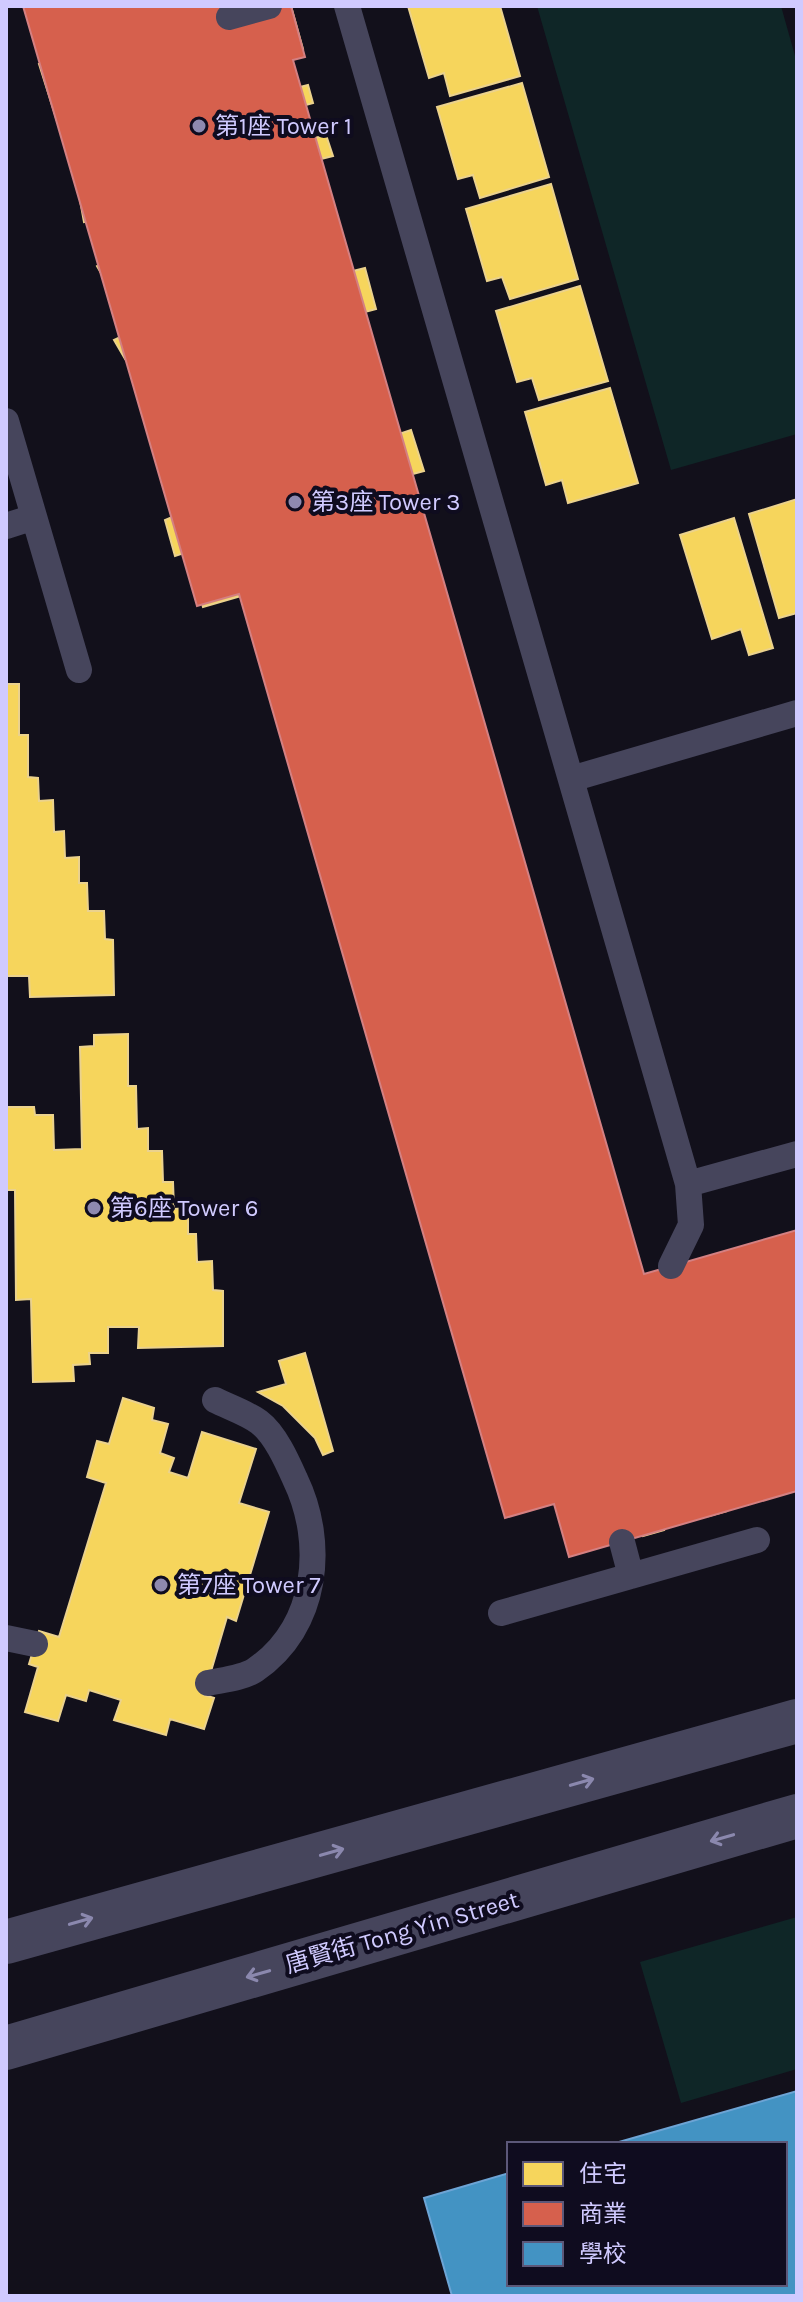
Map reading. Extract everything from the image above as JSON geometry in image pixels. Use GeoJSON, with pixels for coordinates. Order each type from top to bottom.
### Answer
{"type":"FeatureCollection","features":[{"type":"Feature","properties":{"kind":"street"},"geometry":{"type":"LineString","coordinates":[[6,1942],[797,1721]]}},
{"type":"Feature","properties":{"kind":"street","name":"唐賢街 Tong Yin Street"},"geometry":{"type":"LineString","coordinates":[[6,2048],[797,1816]]}},
{"type":"Feature","properties":{"kind":"lane"},"geometry":{"type":"LineString","coordinates":[[229,17],[269,6]]}},
{"type":"Feature","properties":{"kind":"lane"},"geometry":{"type":"LineString","coordinates":[[347,6],[688,1184],[691,1225],[671,1266]]}},
{"type":"Feature","properties":{"kind":"lane"},"geometry":{"type":"LineString","coordinates":[[6,421],[79,670]]}},
{"type":"Feature","properties":{"kind":"lane"},"geometry":{"type":"LineString","coordinates":[[6,526],[34,517]]}},
{"type":"Feature","properties":{"kind":"lane"},"geometry":{"type":"LineString","coordinates":[[571,779],[797,713]]}},
{"type":"Feature","properties":{"kind":"lane"},"geometry":{"type":"LineString","coordinates":[[688,1184],[797,1154]]}},
{"type":"Feature","properties":{"kind":"lane"},"geometry":{"type":"LineString","coordinates":[[208,1683],[253,1672],[290,1638],[309,1594],[315,1545],[306,1501],[287,1461],[261,1423],[215,1400]]}},
{"type":"Feature","properties":{"kind":"lane"},"geometry":{"type":"LineString","coordinates":[[501,1613],[757,1540]]}},
{"type":"Feature","properties":{"kind":"lane"},"geometry":{"type":"LineString","coordinates":[[622,1542],[631,1576]]}},
{"type":"Feature","properties":{"kind":"lane"},"geometry":{"type":"LineString","coordinates":[[6,1638],[35,1644]]}},
{"type":"Feature","properties":{"kind":"green space"},"geometry":{"type":"Polygon","coordinates":[[[537,6],[781,6],[797,63],[797,434],[671,470],[537,6]]]}},
{"type":"Feature","properties":{"kind":"green space"},"geometry":{"type":"Polygon","coordinates":[[[797,1917],[797,2069],[681,2103],[640,1962],[797,1917]]]}},
{"type":"Feature","properties":{"kind":"building: 住宅","name":"第1座 Tower 1"},"geometry":{"type":"Polygon","coordinates":[[[210,6],[213,14],[240,6],[291,6],[303,49],[272,58],[279,81],[292,77],[296,88],[308,85],[313,103],[302,106],[311,139],[326,135],[333,156],[317,160],[332,211],[274,227],[260,179],[230,188],[232,195],[216,199],[208,172],[173,180],[177,195],[186,194],[189,208],[166,213],[169,227],[101,240],[97,220],[84,222],[80,200],[93,198],[87,168],[74,169],[71,149],[83,147],[82,135],[93,132],[87,112],[57,121],[39,64],[114,43],[110,27],[141,18],[146,39],[183,29],[177,8],[210,6]]]}},
{"type":"Feature","properties":{"kind":"building: 住宅"},"geometry":{"type":"Polygon","coordinates":[[[408,6],[500,6],[520,76],[450,96],[444,73],[429,78],[408,6]]]}},
{"type":"Feature","properties":{"kind":"building: 住宅"},"geometry":{"type":"Polygon","coordinates":[[[522,83],[549,177],[480,198],[473,175],[458,179],[437,107],[522,83]]]}},
{"type":"Feature","properties":{"kind":"building: 住宅"},"geometry":{"type":"Polygon","coordinates":[[[551,184],[578,279],[510,299],[502,277],[487,281],[466,209],[551,184]]]}},
{"type":"Feature","properties":{"kind":"building: 住宅"},"geometry":{"type":"Polygon","coordinates":[[[332,211],[349,272],[365,268],[376,309],[361,313],[378,373],[321,390],[311,354],[276,364],[273,354],[231,366],[224,342],[208,347],[212,354],[185,363],[196,384],[160,403],[134,354],[125,359],[114,340],[125,335],[117,320],[125,315],[97,266],[136,243],[151,270],[179,256],[193,280],[191,265],[247,249],[254,273],[284,264],[274,227],[332,211]]]}},
{"type":"Feature","properties":{"kind":"building: 住宅"},"geometry":{"type":"Polygon","coordinates":[[[580,286],[608,381],[539,400],[532,378],[517,382],[496,311],[580,286]]]}},
{"type":"Feature","properties":{"kind":"building: 住宅","name":"第3座 Tower 3"},"geometry":{"type":"Polygon","coordinates":[[[378,373],[396,435],[411,430],[424,471],[409,475],[426,537],[368,553],[358,517],[326,526],[333,549],[278,565],[274,552],[253,558],[262,590],[203,607],[187,552],[175,556],[165,520],[177,515],[161,460],[219,443],[226,464],[241,459],[249,488],[265,483],[258,460],[300,448],[297,437],[332,427],[321,390],[378,373]]]}},
{"type":"Feature","properties":{"kind":"building: 住宅"},"geometry":{"type":"Polygon","coordinates":[[[610,388],[638,483],[568,503],[562,480],[546,485],[525,412],[610,388]]]}},
{"type":"Feature","properties":{"kind":"building: 住宅"},"geometry":{"type":"Polygon","coordinates":[[[797,499],[797,613],[779,618],[749,514],[797,499]]]}},
{"type":"Feature","properties":{"kind":"building: 住宅"},"geometry":{"type":"Polygon","coordinates":[[[734,518],[773,648],[749,655],[741,629],[712,639],[680,535],[734,518]]]}},
{"type":"Feature","properties":{"kind":"building: 住宅"},"geometry":{"type":"Polygon","coordinates":[[[398,578],[406,607],[416,604],[421,624],[412,626],[418,650],[436,645],[439,656],[450,653],[456,672],[444,676],[469,761],[457,764],[475,826],[416,843],[404,801],[390,806],[385,787],[363,793],[358,776],[370,772],[365,754],[334,763],[313,687],[303,690],[297,670],[307,667],[300,644],[330,635],[329,631],[338,629],[332,608],[355,601],[352,591],[398,578]]]}},
{"type":"Feature","properties":{"kind":"building: 住宅"},"geometry":{"type":"Polygon","coordinates":[[[6,684],[19,684],[19,735],[28,735],[28,777],[38,778],[39,801],[53,800],[54,832],[64,831],[65,858],[79,857],[79,883],[87,883],[88,911],[104,911],[105,939],[113,940],[114,995],[30,997],[29,976],[6,976],[6,684]]]}},
{"type":"Feature","properties":{"kind":"building: 住宅"},"geometry":{"type":"Polygon","coordinates":[[[475,826],[493,890],[506,886],[530,970],[541,967],[547,987],[536,991],[538,1000],[519,1005],[531,1027],[543,1024],[549,1045],[538,1049],[552,1098],[495,1114],[481,1064],[468,1068],[463,1051],[440,1058],[435,1041],[448,1037],[443,1019],[416,1027],[397,958],[432,948],[417,896],[430,892],[416,843],[475,826]]]}},
{"type":"Feature","properties":{"kind":"building: 住宅","name":"第6座 Tower 6"},"geometry":{"type":"Polygon","coordinates":[[[128,1034],[128,1086],[136,1086],[137,1129],[148,1128],[148,1151],[162,1151],[163,1182],[173,1182],[174,1209],[188,1208],[188,1234],[196,1234],[197,1262],[212,1261],[213,1290],[223,1291],[223,1346],[138,1348],[139,1327],[108,1327],[108,1353],[89,1353],[90,1364],[73,1365],[74,1381],[33,1382],[31,1299],[16,1300],[15,1190],[6,1190],[6,1107],[34,1107],[35,1115],[53,1115],[54,1150],[82,1149],[80,1047],[94,1046],[94,1035],[128,1034]]]}},
{"type":"Feature","properties":{"kind":"building: 住宅"},"geometry":{"type":"Polygon","coordinates":[[[530,1104],[544,1152],[554,1149],[560,1169],[544,1174],[548,1189],[554,1187],[569,1238],[579,1235],[585,1256],[557,1265],[561,1280],[570,1291],[581,1283],[587,1291],[594,1284],[608,1300],[601,1307],[621,1330],[585,1367],[571,1353],[566,1357],[540,1327],[537,1356],[522,1355],[519,1383],[510,1382],[509,1393],[488,1391],[489,1381],[467,1380],[472,1326],[461,1320],[450,1280],[461,1268],[457,1254],[474,1247],[471,1236],[464,1238],[459,1221],[435,1228],[429,1206],[438,1204],[422,1153],[458,1143],[460,1152],[467,1149],[472,1167],[487,1163],[482,1144],[496,1140],[489,1116],[530,1104]]]}},
{"type":"Feature","properties":{"kind":"building: 住宅"},"geometry":{"type":"Polygon","coordinates":[[[797,1271],[797,1355],[796,1351],[748,1365],[731,1305],[777,1291],[773,1278],[797,1271]]]}},
{"type":"Feature","properties":{"kind":"building: 住宅"},"geometry":{"type":"Polygon","coordinates":[[[731,1305],[744,1350],[726,1355],[730,1369],[712,1374],[724,1418],[720,1427],[726,1448],[742,1443],[745,1452],[765,1446],[777,1486],[724,1501],[727,1511],[709,1516],[701,1493],[686,1497],[675,1459],[661,1463],[672,1501],[657,1505],[664,1530],[643,1536],[640,1526],[588,1540],[577,1499],[603,1492],[599,1475],[591,1467],[585,1473],[580,1465],[571,1473],[556,1457],[565,1449],[536,1415],[564,1391],[568,1396],[574,1391],[584,1402],[591,1397],[606,1413],[610,1410],[627,1430],[649,1423],[643,1405],[638,1406],[624,1359],[639,1354],[633,1333],[642,1330],[639,1317],[665,1309],[669,1322],[731,1305]]]}},
{"type":"Feature","properties":{"kind":"building: 住宅"},"geometry":{"type":"Polygon","coordinates":[[[305,1353],[333,1451],[323,1455],[315,1438],[283,1406],[258,1392],[286,1384],[279,1361],[305,1353]]]}},
{"type":"Feature","properties":{"kind":"building: 住宅","name":"第7座 Tower 7"},"geometry":{"type":"Polygon","coordinates":[[[123,1398],[154,1408],[152,1420],[168,1424],[160,1453],[174,1458],[169,1472],[188,1478],[202,1432],[256,1449],[239,1503],[269,1512],[236,1621],[227,1617],[204,1695],[214,1698],[204,1729],[170,1719],[166,1735],[114,1720],[121,1700],[89,1690],[86,1701],[66,1695],[58,1721],[25,1712],[38,1667],[29,1664],[39,1631],[59,1637],[106,1483],[87,1477],[97,1441],[109,1444],[123,1398]]]}},
{"type":"Feature","properties":{"kind":"building: 商業"},"geometry":{"type":"Polygon","coordinates":[[[23,6],[291,6],[305,57],[293,60],[644,1274],[797,1230],[797,1491],[569,1557],[554,1504],[505,1518],[239,594],[197,606],[23,6]]]}},
{"type":"Feature","properties":{"kind":"building: 學校"},"geometry":{"type":"Polygon","coordinates":[[[797,2091],[797,2296],[452,2296],[424,2198],[507,2174],[507,2286],[787,2286],[787,2142],[619,2142],[797,2091]]]}},
{"type":"Feature","properties":{"kind":"place","name":"第1座 Tower 1"},"geometry":{"type":"Point","coordinates":[199,126]}},
{"type":"Feature","properties":{"kind":"place","name":"第3座 Tower 3"},"geometry":{"type":"Point","coordinates":[295,502]}},
{"type":"Feature","properties":{"kind":"place","name":"第6座 Tower 6"},"geometry":{"type":"Point","coordinates":[94,1208]}},
{"type":"Feature","properties":{"kind":"place","name":"第7座 Tower 7"},"geometry":{"type":"Point","coordinates":[161,1585]}}]}
